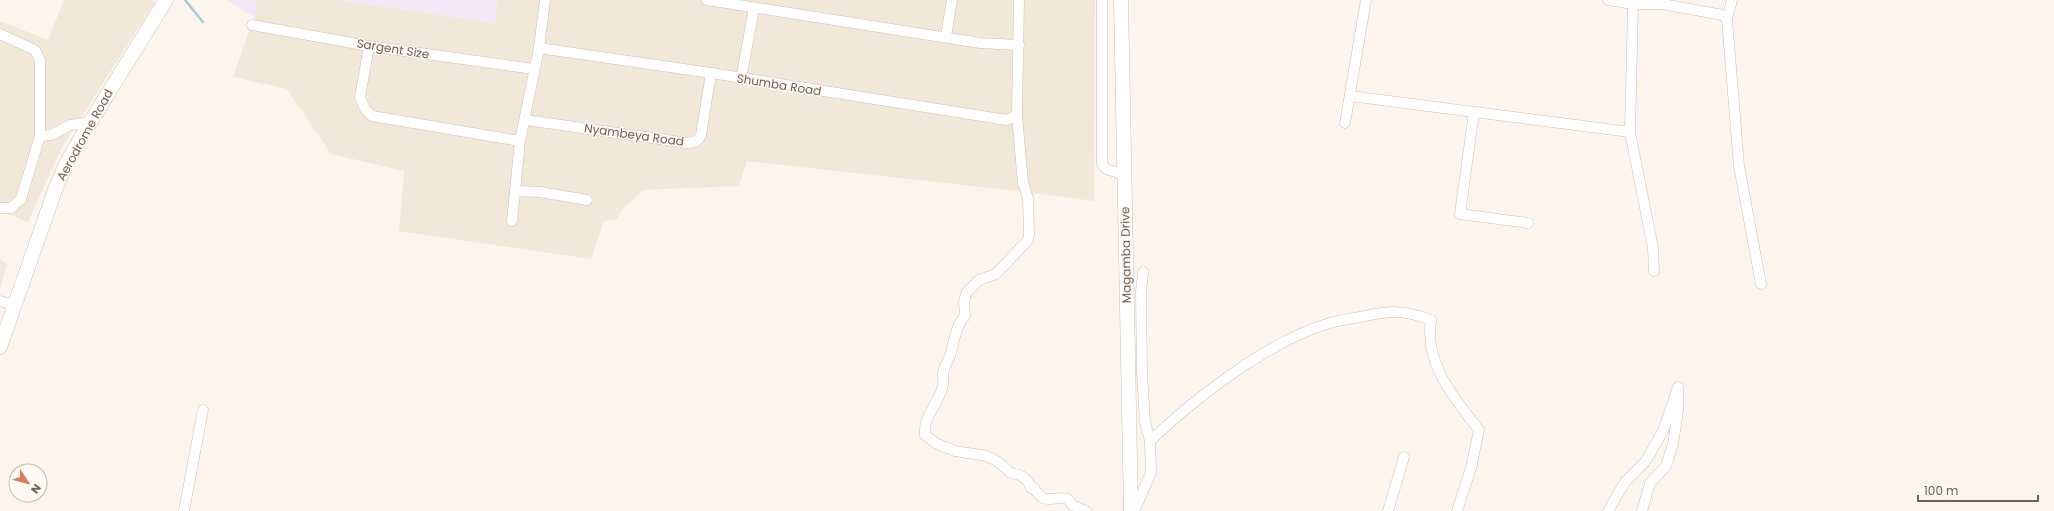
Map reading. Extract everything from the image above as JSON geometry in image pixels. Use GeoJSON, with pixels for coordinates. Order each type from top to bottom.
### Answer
{"type":"FeatureCollection","features":[{"type":"Feature","properties":{"kind":"street","name":"Aerodrome Road"},"geometry":{"type":"LineString","coordinates":[[0,347],[55,190],[66,164],[90,122],[166,0]]}},
{"type":"Feature","properties":{"kind":"street"},"geometry":{"type":"LineString","coordinates":[[512,221],[520,141],[526,120],[539,48],[545,0]]}},
{"type":"Feature","properties":{"kind":"street"},"geometry":{"type":"LineString","coordinates":[[707,0],[946,36],[980,43],[1019,45]]}},
{"type":"Feature","properties":{"kind":"street"},"geometry":{"type":"LineString","coordinates":[[946,36],[952,0]]}},
{"type":"Feature","properties":{"kind":"street"},"geometry":{"type":"LineString","coordinates":[[1019,0],[1017,115],[1023,183],[1028,198],[1027,211],[1030,218],[1028,240],[996,274],[980,280],[967,292],[964,301],[965,316],[960,322],[950,355],[947,359],[943,373],[942,388],[926,419],[925,435],[937,444],[955,451],[988,456],[997,461],[1011,474],[1020,475],[1028,481],[1031,488],[1034,488],[1040,498],[1045,500],[1061,498],[1068,499],[1072,506],[1086,511]]}},
{"type":"Feature","properties":{"kind":"street"},"geometry":{"type":"LineString","coordinates":[[1102,0],[1102,164],[1106,169],[1124,175]]}},
{"type":"Feature","properties":{"kind":"street","name":"Magamba Drive"},"geometry":{"type":"LineString","coordinates":[[1122,0],[1131,511]]}},
{"type":"Feature","properties":{"kind":"street"},"geometry":{"type":"LineString","coordinates":[[1346,123],[1366,0]]}},
{"type":"Feature","properties":{"kind":"street"},"geometry":{"type":"LineString","coordinates":[[1608,0],[1633,4],[1663,2],[1723,15],[1727,19]]}},
{"type":"Feature","properties":{"kind":"street"},"geometry":{"type":"LineString","coordinates":[[1732,0],[1727,19],[1739,166],[1761,284]]}},
{"type":"Feature","properties":{"kind":"street"},"geometry":{"type":"LineString","coordinates":[[1633,4],[1630,132],[1653,248],[1654,271]]}},
{"type":"Feature","properties":{"kind":"street"},"geometry":{"type":"LineString","coordinates":[[741,79],[754,8]]}},
{"type":"Feature","properties":{"kind":"street","name":"Sargent Size"},"geometry":{"type":"LineString","coordinates":[[252,25],[369,46],[534,69]]}},
{"type":"Feature","properties":{"kind":"street"},"geometry":{"type":"LineString","coordinates":[[0,34],[35,50],[40,60],[40,136],[21,199],[11,208],[0,208]]}},
{"type":"Feature","properties":{"kind":"street"},"geometry":{"type":"LineString","coordinates":[[369,46],[360,97],[365,109],[372,116],[520,141]]}},
{"type":"Feature","properties":{"kind":"street","name":"Shumba Road"},"geometry":{"type":"LineString","coordinates":[[539,48],[711,73],[741,79],[1007,120],[1017,115]]}},
{"type":"Feature","properties":{"kind":"street","name":"Nyambeya Road"},"geometry":{"type":"LineString","coordinates":[[526,120],[688,143],[697,141],[701,135],[711,73]]}},
{"type":"Feature","properties":{"kind":"street"},"geometry":{"type":"LineString","coordinates":[[1350,96],[1630,132]]}},
{"type":"Feature","properties":{"kind":"street"},"geometry":{"type":"LineString","coordinates":[[1474,112],[1460,214],[1528,223]]}},
{"type":"Feature","properties":{"kind":"street"},"geometry":{"type":"LineString","coordinates":[[40,136],[51,136],[70,125],[90,122]]}},
{"type":"Feature","properties":{"kind":"street"},"geometry":{"type":"LineString","coordinates":[[515,191],[540,192],[586,200]]}},
{"type":"Feature","properties":{"kind":"street"},"geometry":{"type":"LineString","coordinates":[[1134,511],[1151,473],[1150,441],[1145,421],[1142,379],[1141,292],[1143,272]]}},
{"type":"Feature","properties":{"kind":"street"},"geometry":{"type":"LineString","coordinates":[[0,301],[14,305]]}},
{"type":"Feature","properties":{"kind":"street"},"geometry":{"type":"LineString","coordinates":[[1150,441],[1180,413],[1279,344],[1330,323],[1391,311],[1416,314],[1431,320],[1429,334],[1434,359],[1449,391],[1479,430],[1471,468],[1457,511]]}},
{"type":"Feature","properties":{"kind":"street"},"geometry":{"type":"LineString","coordinates":[[1608,511],[1625,482],[1645,462],[1663,431],[1678,387],[1678,411],[1673,444],[1666,466],[1650,483],[1642,511]]}},
{"type":"Feature","properties":{"kind":"street"},"geometry":{"type":"LineString","coordinates":[[184,511],[202,410]]}},
{"type":"Feature","properties":{"kind":"street"},"geometry":{"type":"LineString","coordinates":[[1388,511],[1404,458]]}},
{"type":"Feature","properties":{"kind":"shaded area"},"geometry":{"type":"Polygon","coordinates":[[[64,0],[152,0],[155,2],[61,149],[28,222],[0,211],[0,21],[48,40],[64,0]]]}},
{"type":"Feature","properties":{"kind":"shaded area"},"geometry":{"type":"Polygon","coordinates":[[[227,0],[257,0],[254,17],[227,0]]]}},
{"type":"Feature","properties":{"kind":"shaded area"},"geometry":{"type":"Polygon","coordinates":[[[257,0],[338,0],[494,23],[498,0],[1095,0],[1094,201],[1027,192],[747,161],[739,186],[643,190],[621,211],[618,219],[604,221],[591,259],[399,231],[404,171],[331,154],[287,89],[233,77],[254,17],[257,0]]]}},
{"type":"Feature","properties":{"kind":"shaded area"},"geometry":{"type":"Polygon","coordinates":[[[338,0],[498,0],[494,23],[338,0]]]}},
{"type":"Feature","properties":{"kind":"shaded area"},"geometry":{"type":"Polygon","coordinates":[[[0,260],[7,264],[0,289],[0,260]]]}},
{"type":"Feature","properties":{"kind":"waterway"},"geometry":{"type":"LineString","coordinates":[[185,0],[203,22]]}}]}
